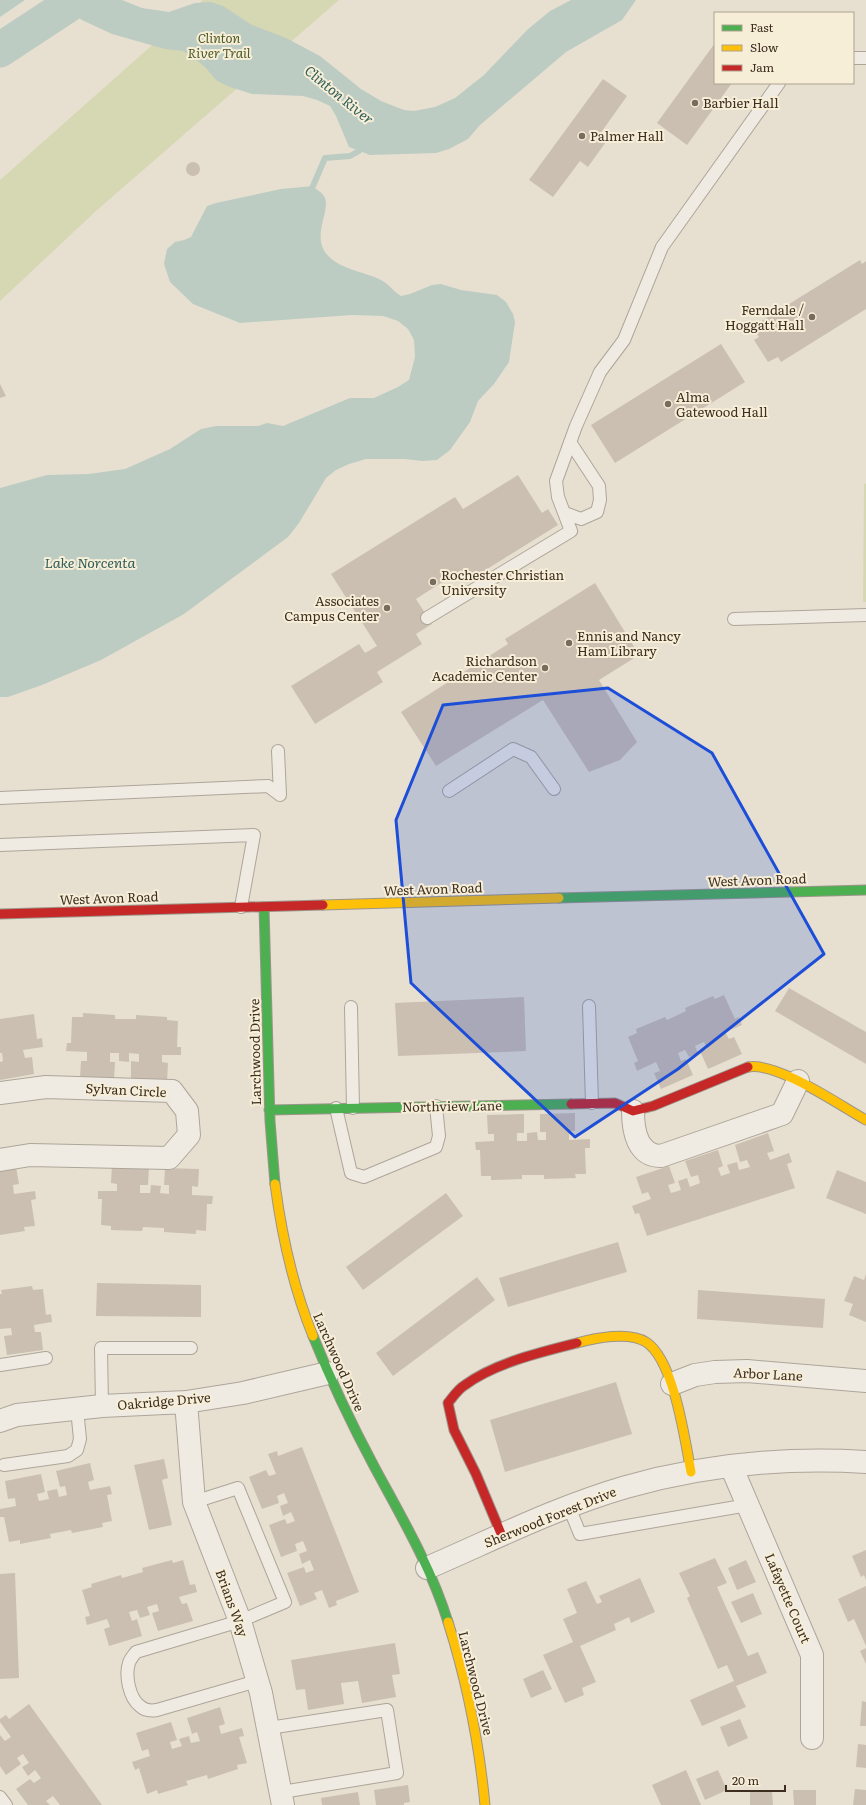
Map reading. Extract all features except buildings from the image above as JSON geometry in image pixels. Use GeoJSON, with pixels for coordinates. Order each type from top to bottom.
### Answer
{"type":"FeatureCollection","features":[{"type":"Feature","properties":{"kind":"street","name":"West Avon Road"},"geometry":{"type":"LineString","coordinates":[[0,914],[866,890]]}},
{"type":"Feature","properties":{"kind":"street","name":"Larchwood Drive"},"geometry":{"type":"LineString","coordinates":[[264,906],[269,1110],[277,1203],[287,1256],[301,1307],[328,1373],[365,1450],[408,1528],[436,1588],[459,1655],[469,1696],[479,1751],[485,1805]]}},
{"type":"Feature","properties":{"kind":"street"},"geometry":{"type":"LineString","coordinates":[[798,1081],[782,1114],[661,1156],[652,1156],[644,1152],[633,1128],[633,1110],[652,1106],[750,1066],[772,1069],[798,1081],[866,1120]]}},
{"type":"Feature","properties":{"kind":"street","name":"Sylvan Circle"},"geometry":{"type":"LineString","coordinates":[[0,1093],[46,1087],[172,1091],[187,1111],[188,1135],[169,1158],[30,1155],[0,1160]]}},
{"type":"Feature","properties":{"kind":"street","name":"Northview Lane"},"geometry":{"type":"LineString","coordinates":[[269,1110],[592,1103],[615,1103],[633,1110]]}},
{"type":"Feature","properties":{"kind":"street"},"geometry":{"type":"LineString","coordinates":[[502,1536],[476,1474],[454,1430],[448,1403],[464,1385],[502,1366],[540,1353],[592,1338],[623,1336],[644,1341],[657,1354],[672,1384],[691,1472]]}},
{"type":"Feature","properties":{"kind":"street","name":"Arbor Lane"},"geometry":{"type":"LineString","coordinates":[[672,1384],[695,1374],[728,1372],[794,1374],[866,1381]]}},
{"type":"Feature","properties":{"kind":"street","name":"Oakridge Drive"},"geometry":{"type":"LineString","coordinates":[[0,1422],[17,1415],[102,1406],[186,1402],[243,1393],[328,1373]]}},
{"type":"Feature","properties":{"kind":"street","name":"Brians Way"},"geometry":{"type":"LineString","coordinates":[[186,1402],[194,1502],[240,1620],[269,1728],[283,1798]]}},
{"type":"Feature","properties":{"kind":"street","name":"Sherwood Forest Drive"},"geometry":{"type":"LineString","coordinates":[[427,1568],[569,1507],[626,1487],[691,1472],[731,1466],[785,1461],[837,1460],[866,1462]]}},
{"type":"Feature","properties":{"kind":"street","name":"Lafayette Court"},"geometry":{"type":"LineString","coordinates":[[731,1466],[812,1655],[812,1738]]}},
{"type":"Feature","properties":{"kind":"lane"},"geometry":{"type":"LineString","coordinates":[[854,58],[866,58]]}},
{"type":"Feature","properties":{"kind":"lane"},"geometry":{"type":"LineString","coordinates":[[427,618],[571,531],[558,497],[556,481],[570,442],[600,372],[624,340],[662,247],[778,84]]}},
{"type":"Feature","properties":{"kind":"lane"},"geometry":{"type":"LineString","coordinates":[[565,513],[581,519],[597,512],[600,500],[598,486],[570,442]]}},
{"type":"Feature","properties":{"kind":"lane"},"geometry":{"type":"LineString","coordinates":[[734,619],[866,615]]}},
{"type":"Feature","properties":{"kind":"lane"},"geometry":{"type":"LineString","coordinates":[[449,791],[513,749],[530,757],[554,790]]}},
{"type":"Feature","properties":{"kind":"lane"},"geometry":{"type":"LineString","coordinates":[[0,798],[268,786],[280,795],[278,751]]}},
{"type":"Feature","properties":{"kind":"lane"},"geometry":{"type":"LineString","coordinates":[[0,845],[254,835],[241,907]]}},
{"type":"Feature","properties":{"kind":"lane"},"geometry":{"type":"LineString","coordinates":[[589,1006],[592,1103]]}},
{"type":"Feature","properties":{"kind":"lane"},"geometry":{"type":"LineString","coordinates":[[351,1007],[353,1108]]}},
{"type":"Feature","properties":{"kind":"lane"},"geometry":{"type":"LineString","coordinates":[[336,1108],[351,1173],[364,1177],[436,1147],[439,1136],[436,1106]]}},
{"type":"Feature","properties":{"kind":"lane"},"geometry":{"type":"LineString","coordinates":[[102,1406],[101,1348],[191,1348]]}},
{"type":"Feature","properties":{"kind":"lane"},"geometry":{"type":"LineString","coordinates":[[0,1365],[46,1358]]}},
{"type":"Feature","properties":{"kind":"lane"},"geometry":{"type":"LineString","coordinates":[[4,1465],[68,1456],[77,1450],[80,1440],[77,1409]]}},
{"type":"Feature","properties":{"kind":"lane"},"geometry":{"type":"LineString","coordinates":[[194,1502],[238,1488],[285,1602],[240,1620],[136,1652],[129,1662],[128,1679],[132,1694],[139,1706],[149,1711],[257,1681]]}},
{"type":"Feature","properties":{"kind":"lane"},"geometry":{"type":"LineString","coordinates":[[569,1507],[580,1534],[748,1505]]}},
{"type":"Feature","properties":{"kind":"lane"},"geometry":{"type":"LineString","coordinates":[[269,1728],[386,1710],[397,1773],[283,1798]]}},
{"type":"Feature","properties":{"kind":"lane"},"geometry":{"type":"LineString","coordinates":[[0,1797],[6,1805]]}},
{"type":"Feature","properties":{"kind":"highlighted area"},"geometry":{"type":"Polygon","coordinates":[[[608,688],[712,753],[824,954],[678,1069],[575,1137],[411,983],[396,820],[443,705],[608,688]]]}},
{"type":"Feature","properties":{"kind":"green space","name":"Clinton River Trail"},"geometry":{"type":"Polygon","coordinates":[[[203,0],[339,0],[96,211],[0,301],[0,180],[203,0]]]}},
{"type":"Feature","properties":{"kind":"green space"},"geometry":{"type":"Polygon","coordinates":[[[864,483],[866,484],[866,602],[863,602],[864,483]]]}},
{"type":"Feature","properties":{"kind":"water"},"geometry":{"type":"Polygon","coordinates":[[[0,0],[25,0],[0,17],[0,0]]]}},
{"type":"Feature","properties":{"kind":"water"},"geometry":{"type":"Polygon","coordinates":[[[56,0],[122,0],[142,8],[169,12],[195,3],[211,2],[223,6],[252,25],[286,38],[320,56],[361,89],[381,101],[404,110],[414,111],[435,107],[455,98],[484,75],[527,30],[550,11],[571,0],[636,0],[622,20],[566,52],[480,125],[468,139],[449,149],[436,153],[370,155],[349,147],[336,116],[330,106],[303,96],[252,94],[227,86],[216,80],[205,67],[189,54],[183,51],[165,49],[112,34],[82,20],[56,0]]]}},
{"type":"Feature","properties":{"kind":"water","name":"Lake Norcenta"},"geometry":{"type":"Polygon","coordinates":[[[313,186],[321,192],[326,203],[321,230],[322,245],[325,252],[336,262],[350,269],[382,280],[401,296],[432,285],[441,284],[461,290],[497,295],[506,302],[513,314],[515,322],[509,362],[494,384],[478,401],[470,422],[450,450],[437,460],[422,461],[405,459],[366,459],[336,470],[326,478],[299,523],[288,537],[184,614],[101,660],[42,685],[8,697],[0,697],[0,488],[47,475],[89,474],[125,469],[170,449],[201,429],[216,426],[258,426],[267,423],[283,426],[350,398],[374,398],[409,380],[415,357],[414,340],[408,329],[398,321],[383,316],[352,315],[240,323],[193,304],[170,282],[164,264],[167,249],[175,242],[191,237],[207,206],[281,189],[313,186]]]}},
{"type":"Feature","properties":{"kind":"waterway","name":"Clinton River"},"geometry":{"type":"LineString","coordinates":[[0,50],[76,0]]}},
{"type":"Feature","properties":{"kind":"waterway"},"geometry":{"type":"LineString","coordinates":[[313,186],[325,158],[350,156],[359,151]]}},
{"type":"Feature","properties":{"kind":"traffic: fast"},"geometry":{"type":"LineString","coordinates":[[559,898],[866,890]]}},
{"type":"Feature","properties":{"kind":"traffic: fast"},"geometry":{"type":"LineString","coordinates":[[264,907],[270,1121],[275,1184]]}},
{"type":"Feature","properties":{"kind":"traffic: fast"},"geometry":{"type":"LineString","coordinates":[[269,1110],[571,1104]]}},
{"type":"Feature","properties":{"kind":"traffic: fast"},"geometry":{"type":"LineString","coordinates":[[313,1336],[350,1419],[425,1562],[448,1622]]}},
{"type":"Feature","properties":{"kind":"traffic: slow"},"geometry":{"type":"LineString","coordinates":[[323,905],[559,898]]}},
{"type":"Feature","properties":{"kind":"traffic: slow"},"geometry":{"type":"LineString","coordinates":[[748,1067],[761,1067],[791,1078],[825,1095],[866,1120]]}},
{"type":"Feature","properties":{"kind":"traffic: slow"},"geometry":{"type":"LineString","coordinates":[[275,1184],[289,1262],[313,1336]]}},
{"type":"Feature","properties":{"kind":"traffic: slow"},"geometry":{"type":"LineString","coordinates":[[577,1343],[612,1336],[631,1337],[646,1342],[656,1351],[664,1365],[677,1402],[691,1472]]}},
{"type":"Feature","properties":{"kind":"traffic: slow"},"geometry":{"type":"LineString","coordinates":[[448,1622],[461,1667],[476,1735],[485,1805]]}},
{"type":"Feature","properties":{"kind":"traffic: jam"},"geometry":{"type":"LineString","coordinates":[[0,914],[323,905]]}},
{"type":"Feature","properties":{"kind":"traffic: jam"},"geometry":{"type":"LineString","coordinates":[[571,1104],[615,1103],[633,1111],[653,1106],[748,1067]]}},
{"type":"Feature","properties":{"kind":"traffic: jam"},"geometry":{"type":"LineString","coordinates":[[502,1536],[476,1474],[454,1430],[448,1403],[462,1387],[490,1370],[519,1359],[577,1343]]}},
{"type":"Feature","properties":{"kind":"place","name":"Barbier Hall"},"geometry":{"type":"Point","coordinates":[695,103]}},
{"type":"Feature","properties":{"kind":"place","name":"Palmer Hall"},"geometry":{"type":"Point","coordinates":[582,136]}},
{"type":"Feature","properties":{"kind":"place","name":"Ferndale / Hoggatt Hall"},"geometry":{"type":"Point","coordinates":[812,317]}},
{"type":"Feature","properties":{"kind":"place","name":"Alma Gatewood Hall"},"geometry":{"type":"Point","coordinates":[668,404]}},
{"type":"Feature","properties":{"kind":"place","name":"Rochester Christian University"},"geometry":{"type":"Point","coordinates":[433,582]}},
{"type":"Feature","properties":{"kind":"place","name":"Associates Campus Center"},"geometry":{"type":"Point","coordinates":[387,608]}},
{"type":"Feature","properties":{"kind":"place","name":"Ennis and Nancy Ham Library"},"geometry":{"type":"Point","coordinates":[569,643]}},
{"type":"Feature","properties":{"kind":"place","name":"Richardson Academic Center"},"geometry":{"type":"Point","coordinates":[545,668]}}]}
